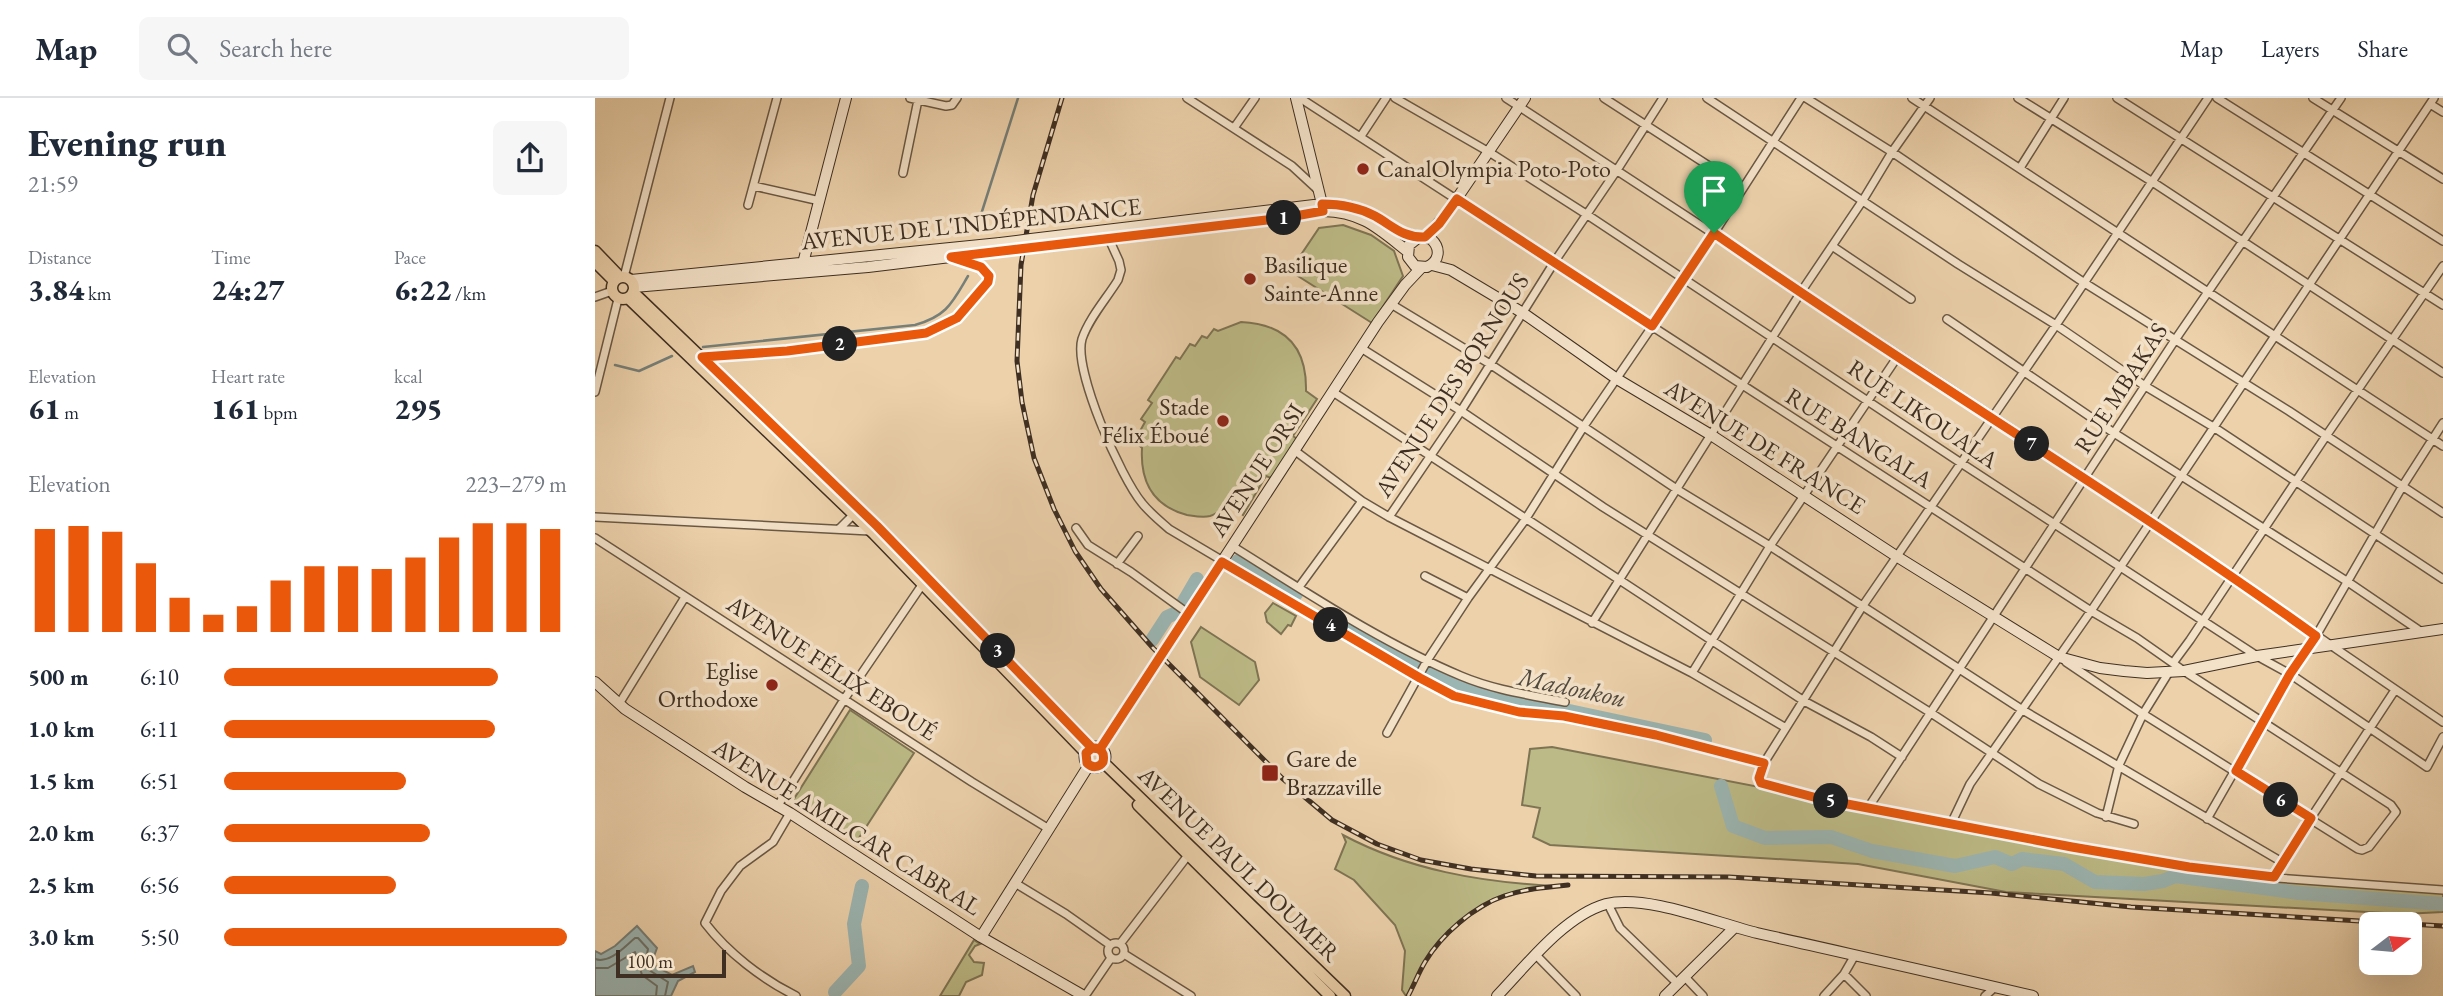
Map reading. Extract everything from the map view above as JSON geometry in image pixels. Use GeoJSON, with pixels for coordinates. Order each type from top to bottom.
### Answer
{"type":"FeatureCollection","features":[{"type":"Feature","properties":{"kind":"main road"},"geometry":{"type":"LineString","coordinates":[[801,268],[846,98]]}},
{"type":"Feature","properties":{"kind":"main road"},"geometry":{"type":"LineString","coordinates":[[1298,98],[1314,169],[1319,208]]}},
{"type":"Feature","properties":{"kind":"main road"},"geometry":{"type":"LineString","coordinates":[[1405,285],[1411,262],[1407,251],[1413,240],[1422,237],[1445,216],[1522,102]]}},
{"type":"Feature","properties":{"kind":"main road","name":"AVENUE DE L'INDÉPENDANCE"},"geometry":{"type":"LineString","coordinates":[[1031,243],[1109,239],[1336,204],[1376,216],[1398,232],[1422,237]]}},
{"type":"Feature","properties":{"kind":"main road","name":"AVENUE DE L'INDÉPENDANCE"},"geometry":{"type":"LineString","coordinates":[[624,287],[1000,247],[1319,208],[1360,216],[1407,251]]}},
{"type":"Feature","properties":{"kind":"main road"},"geometry":{"type":"LineString","coordinates":[[1432,265],[1438,251],[1445,216]]}},
{"type":"Feature","properties":{"kind":"main road"},"geometry":{"type":"LineString","coordinates":[[1422,237],[1435,243],[1451,270]]}},
{"type":"Feature","properties":{"kind":"main road","name":"AVENUE DE L'INDÉPENDANCE"},"geometry":{"type":"LineString","coordinates":[[801,268],[951,257],[1000,247]]}},
{"type":"Feature","properties":{"kind":"main road"},"geometry":{"type":"LineString","coordinates":[[595,251],[624,287],[877,532],[1093,750],[1103,753],[1097,765],[1049,828],[981,937]]}},
{"type":"Feature","properties":{"kind":"main road"},"geometry":{"type":"LineString","coordinates":[[595,262],[702,357],[856,512]]}},
{"type":"Feature","properties":{"kind":"main road"},"geometry":{"type":"LineString","coordinates":[[1411,262],[1421,268]]}},
{"type":"Feature","properties":{"kind":"main road"},"geometry":{"type":"LineString","coordinates":[[1405,285],[1421,268],[1432,265],[1451,270]]}},
{"type":"Feature","properties":{"kind":"main road","name":"AVENUE DE FRANCE"},"geometry":{"type":"LineString","coordinates":[[1451,270],[1523,313],[1617,379],[1711,435],[1896,556],[2060,657],[2100,668],[2147,673],[2171,667],[2184,671],[2257,656],[2443,629]]}},
{"type":"Feature","properties":{"kind":"main road","name":"AVENUE ORSI"},"geometry":{"type":"LineString","coordinates":[[1093,750],[1189,614],[1294,450],[1405,285]]}},
{"type":"Feature","properties":{"kind":"main road","name":"AVENUE AMILCAR CABRAL"},"geometry":{"type":"LineString","coordinates":[[595,682],[619,704],[777,807],[981,937],[1085,996]]}},
{"type":"Feature","properties":{"kind":"main road"},"geometry":{"type":"LineString","coordinates":[[1093,750],[1085,760],[1097,765]]}},
{"type":"Feature","properties":{"kind":"main road","name":"AVENUE PAUL DOUMER"},"geometry":{"type":"LineString","coordinates":[[1097,765],[1189,854],[1345,996]]}},
{"type":"Feature","properties":{"kind":"main road","name":"AVENUE PAUL DOUMER"},"geometry":{"type":"LineString","coordinates":[[1097,765],[1255,915],[1330,996]]}},
{"type":"Feature","properties":{"kind":"main road"},"geometry":{"type":"LineString","coordinates":[[1497,996],[1568,925],[1582,915],[1608,904],[1634,902],[2030,995]]}},
{"type":"Feature","properties":{"kind":"main road"},"geometry":{"type":"LineString","coordinates":[[1665,996],[1735,927]]}},
{"type":"Feature","properties":{"kind":"street"},"geometry":{"type":"LineString","coordinates":[[595,392],[624,287],[670,98]]}},
{"type":"Feature","properties":{"kind":"street"},"geometry":{"type":"LineString","coordinates":[[748,205],[776,98]]}},
{"type":"Feature","properties":{"kind":"street"},"geometry":{"type":"LineString","coordinates":[[1187,98],[1304,175],[1316,188]]}},
{"type":"Feature","properties":{"kind":"street"},"geometry":{"type":"LineString","coordinates":[[1234,128],[1255,98]]}},
{"type":"Feature","properties":{"kind":"street","name":"RUE BANGALA"},"geometry":{"type":"LineString","coordinates":[[1298,98],[1555,261],[1742,387],[2137,638],[2171,667]]}},
{"type":"Feature","properties":{"kind":"street"},"geometry":{"type":"LineString","coordinates":[[1361,136],[1385,98]]}},
{"type":"Feature","properties":{"kind":"street","name":"RUE LIKOUALA"},"geometry":{"type":"LineString","coordinates":[[1395,98],[1489,152],[1586,214],[1961,463],[2257,656],[2290,674],[2427,767],[2443,737]]}},
{"type":"Feature","properties":{"kind":"street"},"geometry":{"type":"LineString","coordinates":[[1506,98],[1522,102],[1617,170],[2085,477],[2443,722]]}},
{"type":"Feature","properties":{"kind":"street"},"geometry":{"type":"LineString","coordinates":[[1604,98],[1743,188]]}},
{"type":"Feature","properties":{"kind":"street","name":"AVENUE DES BORNOUS"},"geometry":{"type":"LineString","coordinates":[[1389,517],[1461,411],[1555,261],[1663,98]]}},
{"type":"Feature","properties":{"kind":"street"},"geometry":{"type":"LineString","coordinates":[[1707,98],[2443,579]]}},
{"type":"Feature","properties":{"kind":"street"},"geometry":{"type":"LineString","coordinates":[[1387,733],[1420,678],[1428,659],[1468,598],[1525,520],[1801,98]]}},
{"type":"Feature","properties":{"kind":"street"},"geometry":{"type":"LineString","coordinates":[[1806,98],[1892,152],[2083,282],[2243,382],[2443,513]]}},
{"type":"Feature","properties":{"kind":"street"},"geometry":{"type":"LineString","coordinates":[[1912,98],[2443,446]]}},
{"type":"Feature","properties":{"kind":"street"},"geometry":{"type":"LineString","coordinates":[[1592,623],[1801,292],[1930,98]]}},
{"type":"Feature","properties":{"kind":"street"},"geometry":{"type":"LineString","coordinates":[[2018,98],[2151,181],[2443,373]]}},
{"type":"Feature","properties":{"kind":"street"},"geometry":{"type":"LineString","coordinates":[[2020,168],[2064,98]]}},
{"type":"Feature","properties":{"kind":"street"},"geometry":{"type":"LineString","coordinates":[[2117,98],[2443,305]]}},
{"type":"Feature","properties":{"kind":"street"},"geometry":{"type":"LineString","coordinates":[[2208,98],[1862,607],[1764,763],[1759,782],[1821,799],[2189,867],[2274,877],[2443,890]]}},
{"type":"Feature","properties":{"kind":"street"},"geometry":{"type":"LineString","coordinates":[[2217,98],[2443,241]]}},
{"type":"Feature","properties":{"kind":"street"},"geometry":{"type":"LineString","coordinates":[[2313,98],[2443,179]]}},
{"type":"Feature","properties":{"kind":"street","name":"RUE MBAKAS"},"geometry":{"type":"LineString","coordinates":[[1868,808],[2175,340],[2341,98]]}},
{"type":"Feature","properties":{"kind":"street"},"geometry":{"type":"LineString","coordinates":[[903,173],[914,99],[939,106],[955,102]]}},
{"type":"Feature","properties":{"kind":"street"},"geometry":{"type":"LineString","coordinates":[[1951,824],[1962,797],[1991,753],[2060,657],[2215,428],[2243,382],[2432,101],[2443,112]]}},
{"type":"Feature","properties":{"kind":"street"},"geometry":{"type":"LineString","coordinates":[[754,186],[820,201]]}},
{"type":"Feature","properties":{"kind":"street"},"geometry":{"type":"LineString","coordinates":[[1109,239],[1121,270],[1118,280],[1082,340],[1081,353],[1089,388],[1112,452],[1141,502],[1169,529],[1454,696],[1519,712],[1564,716],[1656,735],[1764,763]]}},
{"type":"Feature","properties":{"kind":"street"},"geometry":{"type":"LineString","coordinates":[[1832,246],[1911,299]]}},
{"type":"Feature","properties":{"kind":"street"},"geometry":{"type":"LineString","coordinates":[[702,357],[787,351],[926,333],[957,318],[988,282],[989,276],[981,267],[951,257]]}},
{"type":"Feature","properties":{"kind":"street"},"geometry":{"type":"LineString","coordinates":[[2106,817],[2119,765],[2143,714],[2171,667],[2443,266]]}},
{"type":"Feature","properties":{"kind":"street"},"geometry":{"type":"LineString","coordinates":[[595,297],[624,287]]}},
{"type":"Feature","properties":{"kind":"street"},"geometry":{"type":"LineString","coordinates":[[1391,304],[1490,364],[1678,490],[1960,667],[2021,709],[2282,862]]}},
{"type":"Feature","properties":{"kind":"street"},"geometry":{"type":"LineString","coordinates":[[1947,319],[2115,433],[2420,631]]}},
{"type":"Feature","properties":{"kind":"street"},"geometry":{"type":"LineString","coordinates":[[1361,348],[1740,594],[2055,793],[2106,817],[2134,824]]}},
{"type":"Feature","properties":{"kind":"street"},"geometry":{"type":"LineString","coordinates":[[1692,673],[1770,546],[1898,356]]}},
{"type":"Feature","properties":{"kind":"street"},"geometry":{"type":"LineString","coordinates":[[1333,392],[1804,701],[1902,757]]}},
{"type":"Feature","properties":{"kind":"street"},"geometry":{"type":"LineString","coordinates":[[2207,819],[2265,722],[2290,674],[2316,636],[2402,487],[2443,423]]}},
{"type":"Feature","properties":{"kind":"street"},"geometry":{"type":"LineString","coordinates":[[1294,450],[1362,501],[1389,517],[1692,673],[1786,728]]}},
{"type":"Feature","properties":{"kind":"street"},"geometry":{"type":"LineString","coordinates":[[1299,587],[1362,501]]}},
{"type":"Feature","properties":{"kind":"street"},"geometry":{"type":"LineString","coordinates":[[839,529],[856,512]]}},
{"type":"Feature","properties":{"kind":"street"},"geometry":{"type":"LineString","coordinates":[[595,517],[877,532]]}},
{"type":"Feature","properties":{"kind":"street"},"geometry":{"type":"LineString","coordinates":[[1076,528],[1088,545],[1189,614]]}},
{"type":"Feature","properties":{"kind":"street"},"geometry":{"type":"LineString","coordinates":[[1117,564],[1138,536]]}},
{"type":"Feature","properties":{"kind":"street","name":"AVENUE FÉLIX EBOUÉ"},"geometry":{"type":"LineString","coordinates":[[595,538],[972,782],[1049,828]]}},
{"type":"Feature","properties":{"kind":"street"},"geometry":{"type":"LineString","coordinates":[[1232,546],[1369,631],[1461,676],[1491,687],[1565,702]]}},
{"type":"Feature","properties":{"kind":"street"},"geometry":{"type":"LineString","coordinates":[[1425,576],[1468,598]]}},
{"type":"Feature","properties":{"kind":"street"},"geometry":{"type":"LineString","coordinates":[[777,807],[845,698],[924,581]]}},
{"type":"Feature","properties":{"kind":"street"},"geometry":{"type":"LineString","coordinates":[[619,704],[685,597]]}},
{"type":"Feature","properties":{"kind":"street"},"geometry":{"type":"LineString","coordinates":[[2060,657],[2143,714],[2362,850],[2369,847],[2396,810],[2184,671]]}},
{"type":"Feature","properties":{"kind":"street"},"geometry":{"type":"LineString","coordinates":[[2274,877],[2395,690]]}},
{"type":"Feature","properties":{"kind":"street"},"geometry":{"type":"LineString","coordinates":[[790,813],[773,842],[740,866],[721,891],[705,923],[720,942],[775,985],[796,996]]}},
{"type":"Feature","properties":{"kind":"street"},"geometry":{"type":"LineString","coordinates":[[1120,944],[1189,854]]}},
{"type":"Feature","properties":{"kind":"street"},"geometry":{"type":"LineString","coordinates":[[1015,883],[1110,945]]}},
{"type":"Feature","properties":{"kind":"street"},"geometry":{"type":"LineString","coordinates":[[1608,904],[1620,928],[1703,996]]}},
{"type":"Feature","properties":{"kind":"street"},"geometry":{"type":"LineString","coordinates":[[1115,942],[1120,944],[1123,954],[1119,958],[1111,958],[1107,951],[1110,945],[1115,942]]}},
{"type":"Feature","properties":{"kind":"street"},"geometry":{"type":"LineString","coordinates":[[1123,954],[1191,996]]}},
{"type":"Feature","properties":{"kind":"street"},"geometry":{"type":"LineString","coordinates":[[1823,996],[1844,974],[1855,955]]}},
{"type":"Feature","properties":{"kind":"street"},"geometry":{"type":"LineString","coordinates":[[1536,956],[1576,996]]}},
{"type":"Feature","properties":{"kind":"street"},"geometry":{"type":"LineString","coordinates":[[1085,996],[1111,958]]}},
{"type":"Feature","properties":{"kind":"street"},"geometry":{"type":"LineString","coordinates":[[1844,974],[1866,996]]}},
{"type":"Feature","properties":{"kind":"street"},"geometry":{"type":"LineString","coordinates":[[1985,996],[1994,988]]}},
{"type":"Feature","properties":{"kind":"shaded area"},"geometry":{"type":"Polygon","coordinates":[[[1343,225],[1371,235],[1394,251],[1403,276],[1372,323],[1290,271],[1319,228],[1343,225]]]}},
{"type":"Feature","properties":{"kind":"shaded area","name":"Stade Félix Éboué"},"geometry":{"type":"Polygon","coordinates":[[[1241,322],[1270,327],[1290,340],[1302,362],[1306,391],[1317,399],[1293,436],[1297,439],[1271,478],[1266,476],[1243,515],[1230,506],[1207,517],[1187,515],[1165,506],[1146,482],[1142,448],[1138,444],[1144,435],[1140,431],[1145,422],[1141,419],[1152,403],[1148,400],[1176,357],[1180,359],[1190,344],[1195,346],[1202,336],[1207,338],[1214,329],[1218,331],[1241,322]]]}},
{"type":"Feature","properties":{"kind":"shaded area"},"geometry":{"type":"Polygon","coordinates":[[[1273,603],[1296,616],[1291,626],[1288,625],[1281,634],[1267,622],[1265,613],[1273,603]]]}},
{"type":"Feature","properties":{"kind":"shaded area"},"geometry":{"type":"Polygon","coordinates":[[[1201,627],[1255,662],[1259,680],[1239,705],[1200,677],[1191,642],[1201,627]]]}},
{"type":"Feature","properties":{"kind":"shaded area"},"geometry":{"type":"Polygon","coordinates":[[[850,710],[914,753],[857,841],[792,802],[850,710]]]}},
{"type":"Feature","properties":{"kind":"shaded area"},"geometry":{"type":"Polygon","coordinates":[[[1552,747],[1951,824],[2218,871],[2443,893],[2443,912],[2367,912],[2006,892],[1858,864],[1550,845],[1533,837],[1540,808],[1522,805],[1530,749],[1552,747]]]}},
{"type":"Feature","properties":{"kind":"shaded area"},"geometry":{"type":"Polygon","coordinates":[[[1343,835],[1393,857],[1445,872],[1554,886],[1502,896],[1468,917],[1441,940],[1425,961],[1406,996],[1402,990],[1405,951],[1395,925],[1354,880],[1335,869],[1346,842],[1343,835]]]}},
{"type":"Feature","properties":{"kind":"shaded area"},"geometry":{"type":"Polygon","coordinates":[[[974,940],[980,944],[975,946],[969,955],[974,962],[984,963],[982,975],[966,982],[959,996],[940,996],[974,940]]]}},
{"type":"Feature","properties":{"kind":"water"},"geometry":{"type":"Polygon","coordinates":[[[637,926],[657,948],[653,959],[655,966],[672,975],[693,966],[695,972],[678,981],[671,996],[595,996],[595,951],[601,954],[615,946],[637,926]]]}},
{"type":"Feature","properties":{"kind":"waterway"},"geometry":{"type":"LineString","coordinates":[[978,224],[1018,98]]}},
{"type":"Feature","properties":{"kind":"waterway"},"geometry":{"type":"LineString","coordinates":[[703,347],[915,325],[942,313],[968,276]]}},
{"type":"Feature","properties":{"kind":"waterway"},"geometry":{"type":"LineString","coordinates":[[615,365],[639,371],[672,356]]}},
{"type":"Feature","properties":{"kind":"waterway","name":"Madoukou"},"geometry":{"type":"LineString","coordinates":[[1238,561],[1296,594]]}},
{"type":"Feature","properties":{"kind":"waterway","name":"Madoukou"},"geometry":{"type":"LineString","coordinates":[[1183,603],[1197,579]]}},
{"type":"Feature","properties":{"kind":"waterway","name":"Madoukou"},"geometry":{"type":"LineString","coordinates":[[1152,640],[1167,617],[1178,612]]}},
{"type":"Feature","properties":{"kind":"waterway","name":"Madoukou"},"geometry":{"type":"LineString","coordinates":[[1350,627],[1417,666]]}},
{"type":"Feature","properties":{"kind":"waterway","name":"Madoukou"},"geometry":{"type":"LineString","coordinates":[[1430,674],[1485,693],[1705,740]]}},
{"type":"Feature","properties":{"kind":"waterway","name":"Madoukou"},"geometry":{"type":"LineString","coordinates":[[1721,786],[1733,826],[1765,838],[1831,837],[1872,851],[1955,866],[1995,857],[2012,864],[2022,859],[2064,864],[2095,882],[2144,884],[2175,876],[2299,893],[2443,904]]}},
{"type":"Feature","properties":{"kind":"waterway","name":"Madoukou"},"geometry":{"type":"LineString","coordinates":[[835,992],[859,966],[854,924],[862,886]]}},
{"type":"Feature","properties":{"kind":"railway"},"geometry":{"type":"LineString","coordinates":[[1062,98],[1033,195],[1021,265],[1017,361],[1022,402],[1034,458],[1054,509],[1075,551],[1101,589],[1153,648],[1282,778],[1332,820],[1377,844],[1421,860],[1536,876],[1729,877],[1991,893],[2131,907],[2359,921]]}},
{"type":"Feature","properties":{"kind":"railway"},"geometry":{"type":"LineString","coordinates":[[1408,996],[1432,952],[1449,932],[1470,914],[1512,894],[1568,885]]}},
{"type":"Feature","properties":{"kind":"railway"},"geometry":{"type":"LineString","coordinates":[[2422,925],[2443,926]]}},
{"type":"Feature","properties":{"kind":"place","name":"CanalOlympia Poto-Poto"},"geometry":{"type":"Point","coordinates":[1363,169]}},
{"type":"Feature","properties":{"kind":"place","name":"Basilique Sainte-Anne"},"geometry":{"type":"Point","coordinates":[1250,279]}},
{"type":"Feature","properties":{"kind":"place","name":"Stade Félix Éboué"},"geometry":{"type":"Point","coordinates":[1223,421]}},
{"type":"Feature","properties":{"kind":"place","name":"Eglise Orthodoxe"},"geometry":{"type":"Point","coordinates":[772,685]}},
{"type":"Feature","properties":{"kind":"place","name":"Gare de Brazzaville"},"geometry":{"type":"Point","coordinates":[1270,773]}},
{"type":"Feature","properties":{"kind":"route"},"geometry":{"type":"LineString","coordinates":[[1714,233],[1652,326],[1457,199],[1439,224],[1425,237],[1408,236],[1398,232],[1376,216],[1350,206],[1322,204],[1323,211],[1284,218],[951,257],[986,270],[988,282],[957,318],[926,333],[787,351],[702,357],[877,526],[1092,748],[1100,749],[1103,762],[1092,767],[1085,760],[1087,751],[1092,748],[1098,748],[1100,749],[1222,562],[1454,696],[1519,712],[1564,716],[1656,735],[1764,763],[1759,778],[1763,785],[1821,799],[2152,861],[2274,877],[2311,818],[2236,771],[2290,674],[2316,636],[2085,477],[1945,388],[1714,233]]}}]}
